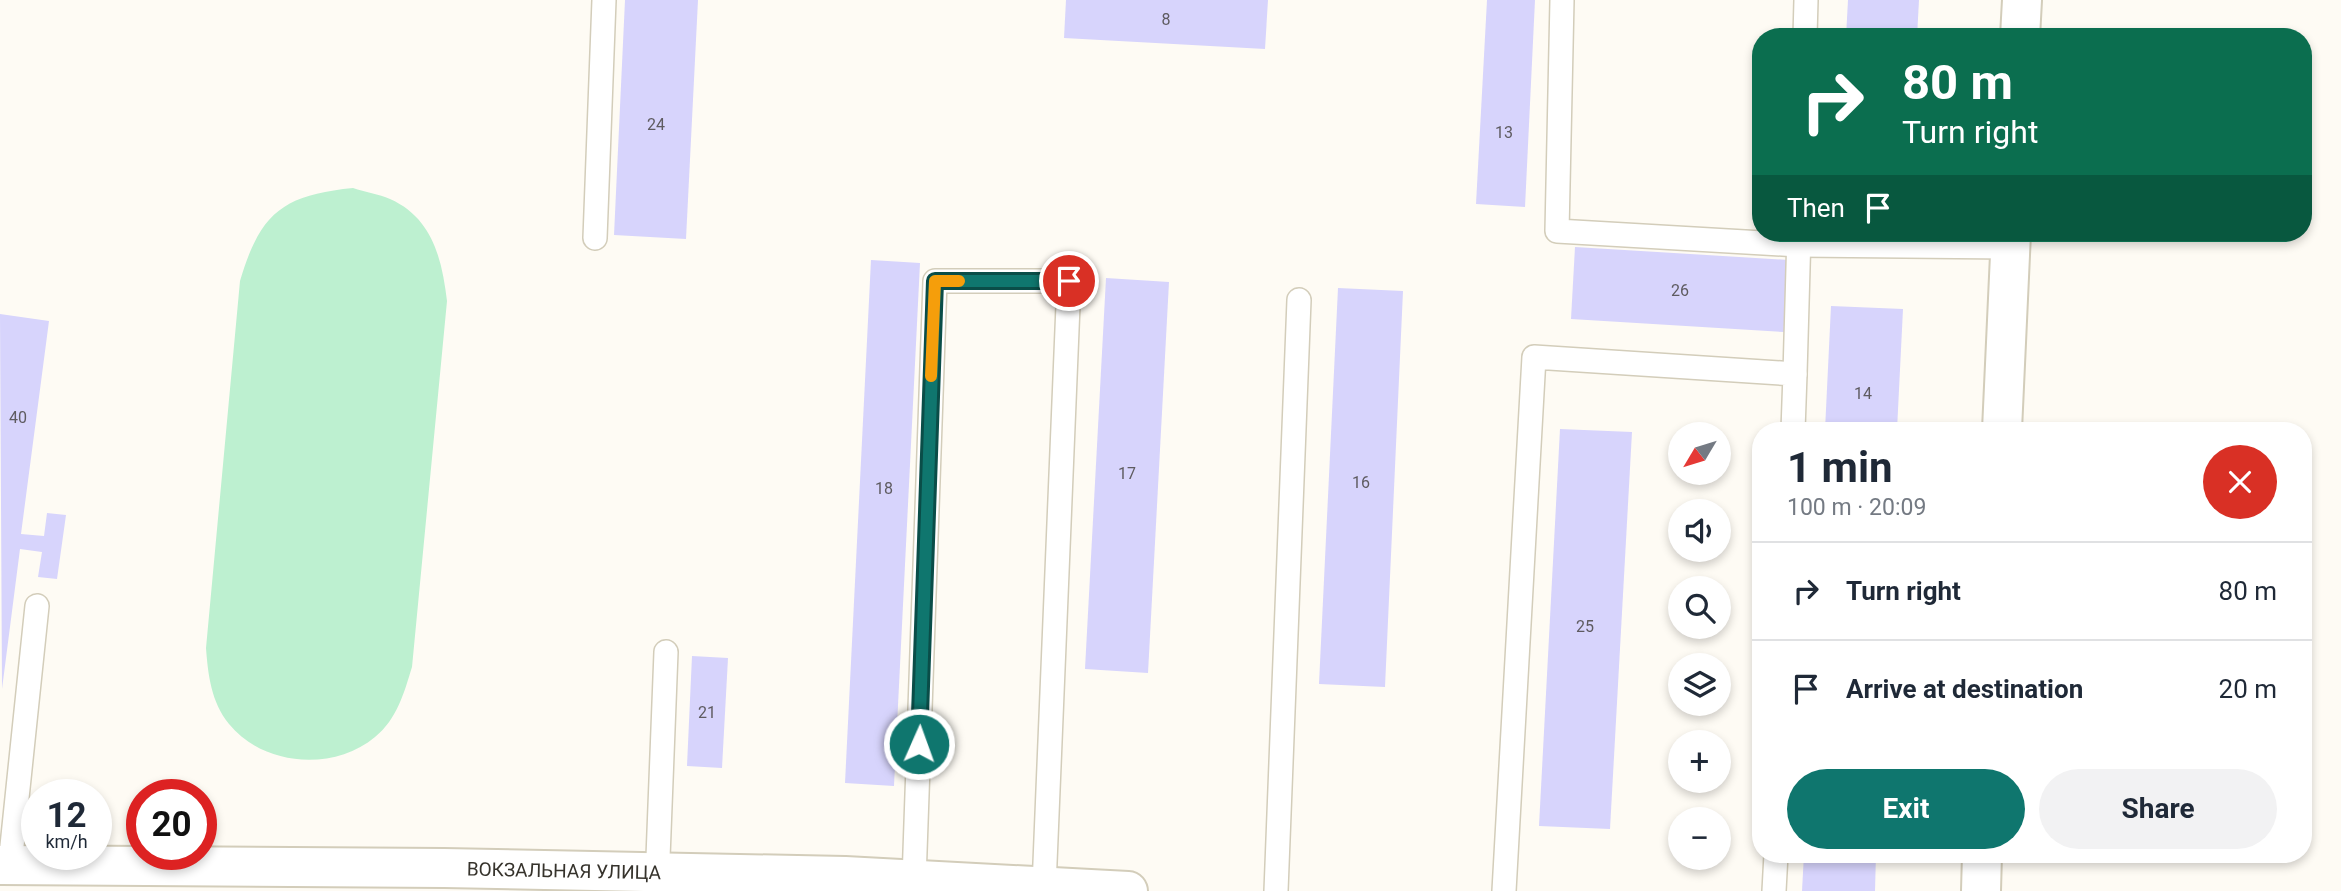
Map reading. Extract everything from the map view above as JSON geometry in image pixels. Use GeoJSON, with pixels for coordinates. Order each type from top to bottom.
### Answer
{"type":"FeatureCollection","features":[{"type":"Feature","properties":{"kind":"street"},"geometry":{"type":"LineString","coordinates":[[2020,28],[2022,0]]}},
{"type":"Feature","properties":{"kind":"street"},"geometry":{"type":"LineString","coordinates":[[2002,422],[2011,242]]}},
{"type":"Feature","properties":{"kind":"street"},"geometry":{"type":"LineString","coordinates":[[1980,891],[1982,863]]}},
{"type":"Feature","properties":{"kind":"street","name":"ВОКЗАЛЬНАЯ УЛИЦА"},"geometry":{"type":"LineString","coordinates":[[5,865],[80,879],[845,883],[914,880],[1128,891]]}},
{"type":"Feature","properties":{"kind":"lane"},"geometry":{"type":"LineString","coordinates":[[595,238],[604,0]]}},
{"type":"Feature","properties":{"kind":"lane"},"geometry":{"type":"LineString","coordinates":[[1562,0],[1557,230],[1752,237]]}},
{"type":"Feature","properties":{"kind":"lane"},"geometry":{"type":"LineString","coordinates":[[1805,28],[1806,0]]}},
{"type":"Feature","properties":{"kind":"lane"},"geometry":{"type":"LineString","coordinates":[[1793,422],[1798,242]]}},
{"type":"Feature","properties":{"kind":"lane"},"geometry":{"type":"LineString","coordinates":[[914,880],[935,281],[1069,281],[1044,887]]}},
{"type":"Feature","properties":{"kind":"lane"},"geometry":{"type":"LineString","coordinates":[[1276,891],[1299,300]]}},
{"type":"Feature","properties":{"kind":"lane"},"geometry":{"type":"LineString","coordinates":[[1504,891],[1534,358],[1795,374]]}},
{"type":"Feature","properties":{"kind":"lane"},"geometry":{"type":"LineString","coordinates":[[5,865],[37,606]]}},
{"type":"Feature","properties":{"kind":"lane"},"geometry":{"type":"LineString","coordinates":[[657,881],[666,652]]}},
{"type":"Feature","properties":{"kind":"lane"},"geometry":{"type":"LineString","coordinates":[[1774,891],[1776,863]]}},
{"type":"Feature","properties":{"kind":"green space"},"geometry":{"type":"Polygon","coordinates":[[[353,188],[390,199],[405,207],[426,229],[438,256],[447,301],[412,667],[406,686],[394,714],[375,737],[339,756],[299,759],[260,749],[243,738],[229,724],[214,697],[208,668],[206,648],[240,281],[256,239],[278,212],[309,196],[353,188]]]}},
{"type":"Feature","properties":{"kind":"building"},"geometry":{"type":"Polygon","coordinates":[[[625,0],[698,0],[686,239],[614,235],[625,0]]]}},
{"type":"Feature","properties":{"kind":"building"},"geometry":{"type":"Polygon","coordinates":[[[1066,0],[1268,0],[1265,49],[1064,38],[1066,0]]]}},
{"type":"Feature","properties":{"kind":"building"},"geometry":{"type":"Polygon","coordinates":[[[1487,0],[1535,0],[1525,207],[1476,204],[1487,0]]]}},
{"type":"Feature","properties":{"kind":"building"},"geometry":{"type":"Polygon","coordinates":[[[1848,0],[1919,0],[1917,28],[1846,28],[1848,0]]]}},
{"type":"Feature","properties":{"kind":"building"},"geometry":{"type":"Polygon","coordinates":[[[1575,247],[1789,260],[1784,332],[1571,319],[1575,247]]]}},
{"type":"Feature","properties":{"kind":"building"},"geometry":{"type":"Polygon","coordinates":[[[871,260],[920,263],[894,786],[845,783],[871,260]]]}},
{"type":"Feature","properties":{"kind":"building"},"geometry":{"type":"Polygon","coordinates":[[[1106,278],[1169,282],[1148,673],[1085,669],[1106,278]]]}},
{"type":"Feature","properties":{"kind":"building"},"geometry":{"type":"Polygon","coordinates":[[[1338,288],[1403,291],[1385,687],[1319,684],[1338,288]]]}},
{"type":"Feature","properties":{"kind":"building"},"geometry":{"type":"Polygon","coordinates":[[[1831,306],[1903,309],[1897,422],[1825,422],[1831,306]]]}},
{"type":"Feature","properties":{"kind":"building"},"geometry":{"type":"Polygon","coordinates":[[[0,314],[49,321],[21,534],[44,536],[47,513],[66,515],[57,579],[38,577],[42,552],[20,549],[2,689],[0,314]]]}},
{"type":"Feature","properties":{"kind":"building"},"geometry":{"type":"Polygon","coordinates":[[[1560,429],[1632,432],[1610,829],[1539,826],[1560,429]]]}},
{"type":"Feature","properties":{"kind":"building"},"geometry":{"type":"Polygon","coordinates":[[[692,656],[728,658],[722,768],[687,766],[692,656]]]}},
{"type":"Feature","properties":{"kind":"building"},"geometry":{"type":"Polygon","coordinates":[[[1804,863],[1876,863],[1875,891],[1802,891],[1804,863]]]}},
{"type":"Feature","properties":{"kind":"slow traffic"},"geometry":{"type":"LineString","coordinates":[[931,376],[935,281],[959,281]]}},
{"type":"Feature","properties":{"kind":"route"},"geometry":{"type":"LineString","coordinates":[[919,744],[935,281],[1069,281]]}}]}
